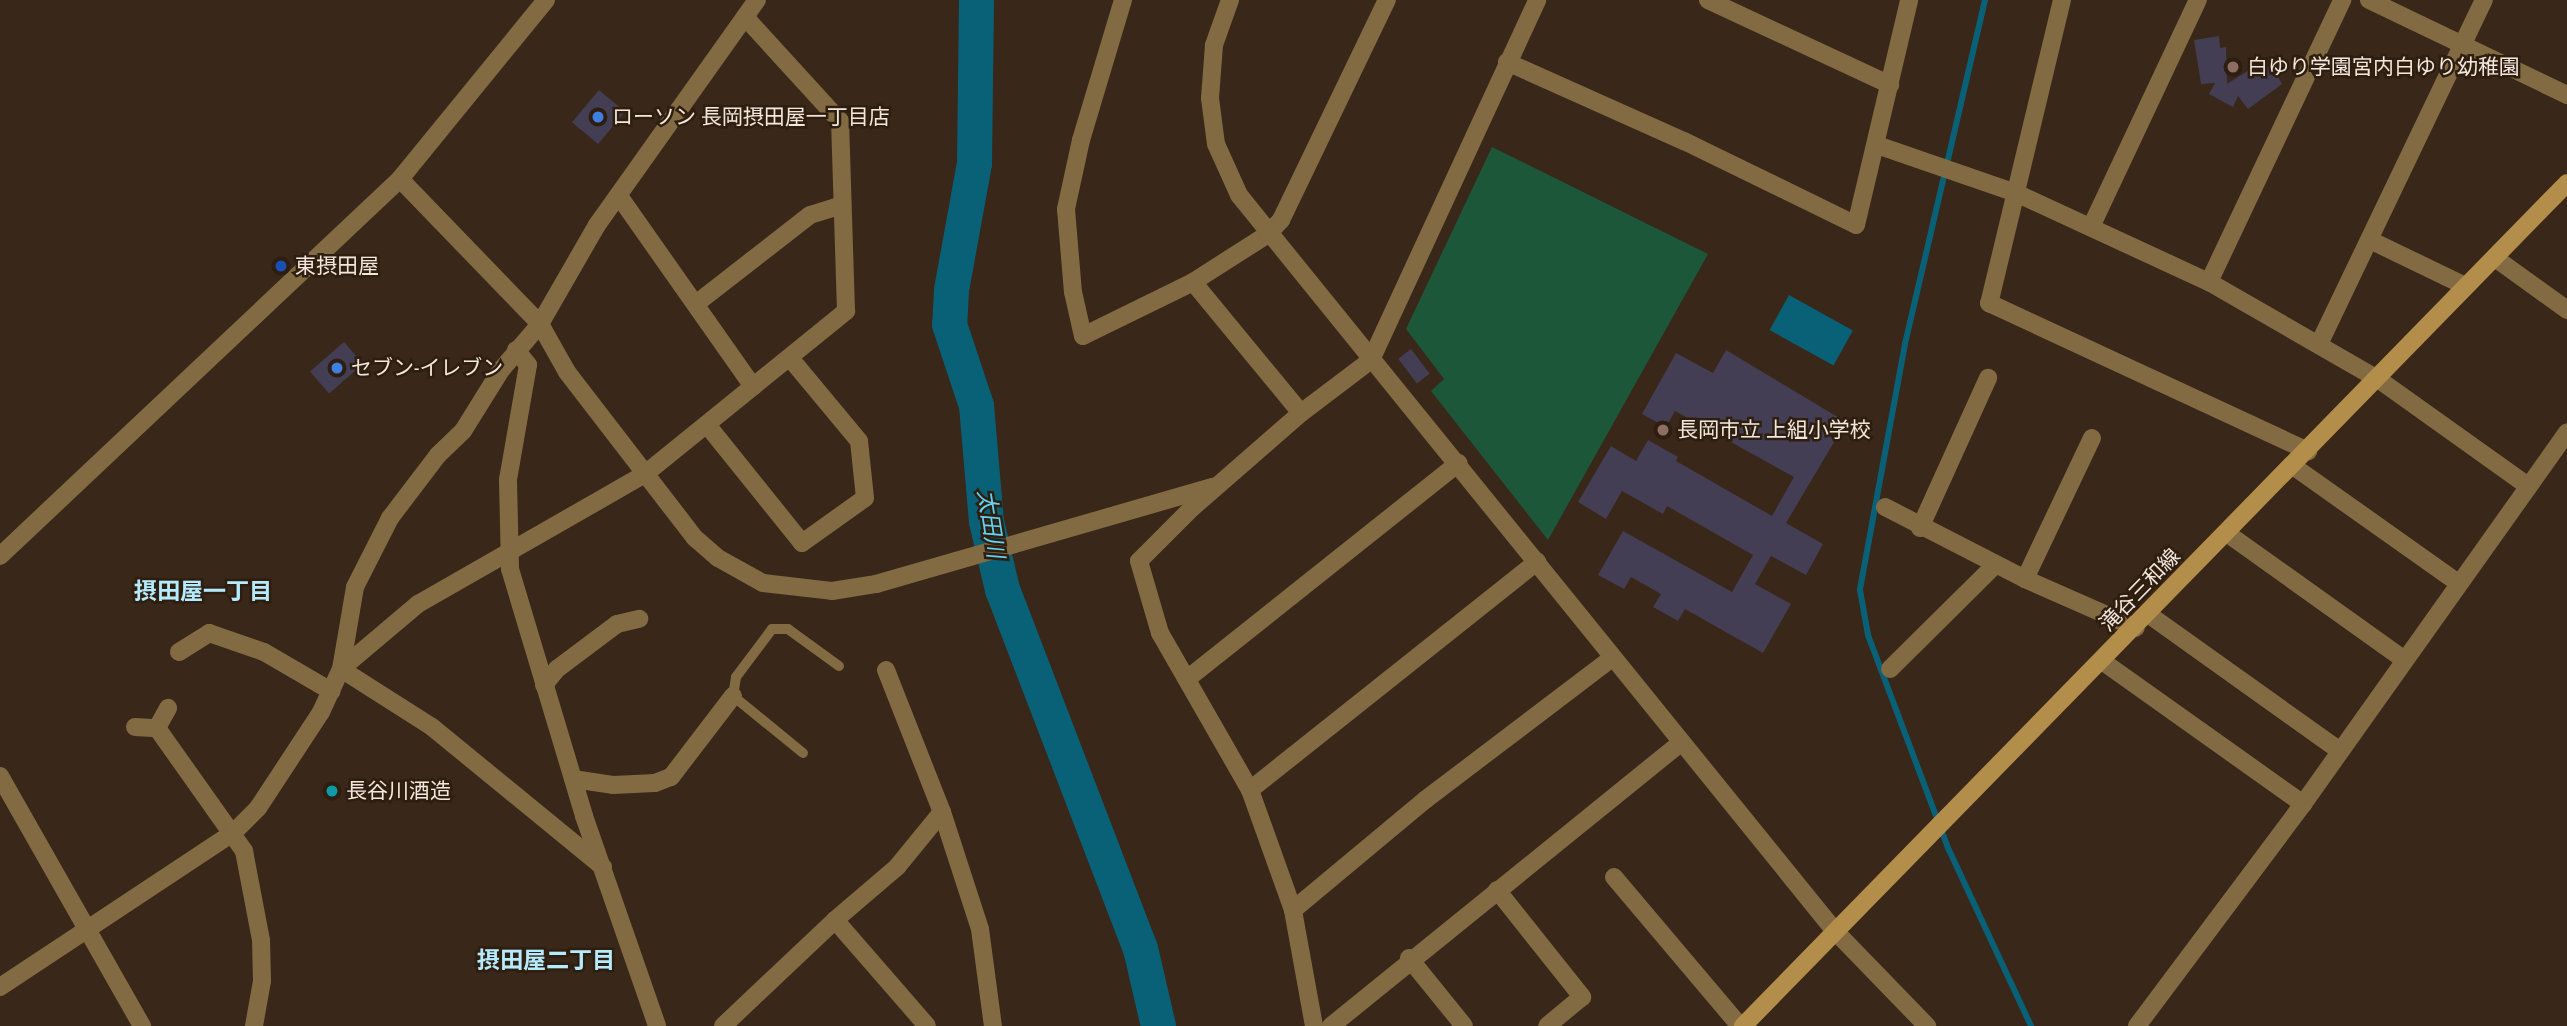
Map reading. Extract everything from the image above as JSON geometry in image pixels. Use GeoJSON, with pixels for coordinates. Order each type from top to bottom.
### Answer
{"type":"FeatureCollection","features":[{"type":"Feature","properties":{"kind":"main road","name":"滝谷三和線"},"geometry":{"type":"LineString","coordinates":[[1742,1026],[2228,534],[2567,183]]}},
{"type":"Feature","properties":{"kind":"street"},"geometry":{"type":"LineString","coordinates":[[0,556],[400,179],[546,0]]}},
{"type":"Feature","properties":{"kind":"street"},"geometry":{"type":"LineString","coordinates":[[0,987],[233,833],[272,789],[331,691],[341,669],[355,587],[371,552],[438,455],[463,431],[516,350],[540,324],[619,196],[757,0]]}},
{"type":"Feature","properties":{"kind":"street"},"geometry":{"type":"LineString","coordinates":[[1124,0],[1080,141],[1066,209],[1073,292],[1083,336],[1193,282],[1268,234],[1281,220],[1387,0]]}},
{"type":"Feature","properties":{"kind":"street"},"geometry":{"type":"LineString","coordinates":[[1230,0],[1214,45],[1210,98],[1216,144],[1239,195],[1371,360],[1459,463],[1680,743],[1834,930],[1927,1026]]}},
{"type":"Feature","properties":{"kind":"street"},"geometry":{"type":"LineString","coordinates":[[1314,1026],[1293,910],[1250,790],[1152,613],[1139,561],[1301,413],[1371,360],[1537,0]]}},
{"type":"Feature","properties":{"kind":"street"},"geometry":{"type":"LineString","coordinates":[[1708,0],[1890,85]]}},
{"type":"Feature","properties":{"kind":"street"},"geometry":{"type":"LineString","coordinates":[[1507,62],[1684,141],[1856,225],[1909,0]]}},
{"type":"Feature","properties":{"kind":"street"},"geometry":{"type":"LineString","coordinates":[[2062,0],[1989,303],[2308,451]]}},
{"type":"Feature","properties":{"kind":"street"},"geometry":{"type":"LineString","coordinates":[[2091,227],[2198,0]]}},
{"type":"Feature","properties":{"kind":"street"},"geometry":{"type":"LineString","coordinates":[[2209,282],[2342,0]]}},
{"type":"Feature","properties":{"kind":"street"},"geometry":{"type":"LineString","coordinates":[[2368,0],[2567,95]]}},
{"type":"Feature","properties":{"kind":"street"},"geometry":{"type":"LineString","coordinates":[[2320,342],[2484,0]]}},
{"type":"Feature","properties":{"kind":"street"},"geometry":{"type":"LineString","coordinates":[[341,669],[418,604],[645,474],[708,426],[846,310],[840,206],[839,121],[745,18]]}},
{"type":"Feature","properties":{"kind":"street"},"geometry":{"type":"LineString","coordinates":[[1877,145],[2017,193],[2209,282],[2320,342],[2378,379],[2528,486]]}},
{"type":"Feature","properties":{"kind":"street"},"geometry":{"type":"LineString","coordinates":[[400,179],[540,324],[567,372],[695,538],[718,558],[763,583],[832,591],[904,577],[1220,485]]}},
{"type":"Feature","properties":{"kind":"street"},"geometry":{"type":"LineString","coordinates":[[619,196],[753,387]]}},
{"type":"Feature","properties":{"kind":"street"},"geometry":{"type":"LineString","coordinates":[[696,303],[810,215],[840,206]]}},
{"type":"Feature","properties":{"kind":"street"},"geometry":{"type":"LineString","coordinates":[[2370,240],[2465,286]]}},
{"type":"Feature","properties":{"kind":"street"},"geometry":{"type":"LineString","coordinates":[[2495,258],[2567,310]]}},
{"type":"Feature","properties":{"kind":"street"},"geometry":{"type":"LineString","coordinates":[[1193,282],[1301,413]]}},
{"type":"Feature","properties":{"kind":"street"},"geometry":{"type":"LineString","coordinates":[[516,350],[528,365],[508,480],[512,550],[510,569],[573,779],[657,1026]]}},
{"type":"Feature","properties":{"kind":"street"},"geometry":{"type":"LineString","coordinates":[[708,426],[802,543],[865,498],[859,442],[790,358]]}},
{"type":"Feature","properties":{"kind":"street"},"geometry":{"type":"LineString","coordinates":[[1920,528],[1988,378]]}},
{"type":"Feature","properties":{"kind":"street"},"geometry":{"type":"LineString","coordinates":[[2137,1026],[2303,804],[2403,659],[2567,432]]}},
{"type":"Feature","properties":{"kind":"street"},"geometry":{"type":"LineString","coordinates":[[2025,579],[2092,438]]}},
{"type":"Feature","properties":{"kind":"street"},"geometry":{"type":"LineString","coordinates":[[1187,679],[1459,463]]}},
{"type":"Feature","properties":{"kind":"street"},"geometry":{"type":"LineString","coordinates":[[2293,467],[2458,583]]}},
{"type":"Feature","properties":{"kind":"street"},"geometry":{"type":"LineString","coordinates":[[1885,507],[1920,528],[2025,579],[2136,628]]}},
{"type":"Feature","properties":{"kind":"street"},"geometry":{"type":"LineString","coordinates":[[2228,534],[2403,659]]}},
{"type":"Feature","properties":{"kind":"street"},"geometry":{"type":"LineString","coordinates":[[1250,790],[1537,562]]}},
{"type":"Feature","properties":{"kind":"street"},"geometry":{"type":"LineString","coordinates":[[1891,669],[1996,564]]}},
{"type":"Feature","properties":{"kind":"street"},"geometry":{"type":"LineString","coordinates":[[2148,614],[2339,750]]}},
{"type":"Feature","properties":{"kind":"street"},"geometry":{"type":"LineString","coordinates":[[544,685],[557,669],[617,624],[639,620]]}},
{"type":"Feature","properties":{"kind":"street"},"geometry":{"type":"LineString","coordinates":[[178,652],[209,633],[264,652],[331,691]]}},
{"type":"Feature","properties":{"kind":"street"},"geometry":{"type":"LineString","coordinates":[[1293,910],[1425,800],[1612,658]]}},
{"type":"Feature","properties":{"kind":"street"},"geometry":{"type":"LineString","coordinates":[[2102,661],[2303,804]]}},
{"type":"Feature","properties":{"kind":"street"},"geometry":{"type":"LineString","coordinates":[[341,669],[432,727],[605,869]]}},
{"type":"Feature","properties":{"kind":"street"},"geometry":{"type":"LineString","coordinates":[[886,670],[942,812],[980,929],[993,1026]]}},
{"type":"Feature","properties":{"kind":"street"},"geometry":{"type":"LineString","coordinates":[[573,779],[613,785],[655,783],[671,777],[733,696]]}},
{"type":"Feature","properties":{"kind":"street"},"geometry":{"type":"LineString","coordinates":[[158,728],[168,708]]}},
{"type":"Feature","properties":{"kind":"street"},"geometry":{"type":"LineString","coordinates":[[135,727],[158,728]]}},
{"type":"Feature","properties":{"kind":"street"},"geometry":{"type":"LineString","coordinates":[[158,728],[233,833],[248,866],[261,940],[262,981],[254,1026]]}},
{"type":"Feature","properties":{"kind":"street"},"geometry":{"type":"LineString","coordinates":[[1331,1026],[1409,958],[1680,743]]}},
{"type":"Feature","properties":{"kind":"street"},"geometry":{"type":"LineString","coordinates":[[0,776],[142,1026]]}},
{"type":"Feature","properties":{"kind":"street"},"geometry":{"type":"LineString","coordinates":[[723,1026],[835,920],[897,867],[942,812]]}},
{"type":"Feature","properties":{"kind":"street"},"geometry":{"type":"LineString","coordinates":[[1614,877],[1742,1026]]}},
{"type":"Feature","properties":{"kind":"street"},"geometry":{"type":"LineString","coordinates":[[1497,890],[1582,997],[1547,1026]]}},
{"type":"Feature","properties":{"kind":"street"},"geometry":{"type":"LineString","coordinates":[[835,920],[927,1026]]}},
{"type":"Feature","properties":{"kind":"street"},"geometry":{"type":"LineString","coordinates":[[1409,958],[1464,1026]]}},
{"type":"Feature","properties":{"kind":"lane"},"geometry":{"type":"LineString","coordinates":[[803,753],[733,696],[736,677],[772,629],[788,629],[839,666]]}},
{"type":"Feature","properties":{"kind":"green space"},"geometry":{"type":"Polygon","coordinates":[[[1492,147],[1708,254],[1548,540],[1431,391],[1444,379],[1406,329],[1492,147]]]}},
{"type":"Feature","properties":{"kind":"water"},"geometry":{"type":"Polygon","coordinates":[[[1789,295],[1853,330],[1833,365],[1770,330],[1789,295]]]}},
{"type":"Feature","properties":{"kind":"building"},"geometry":{"type":"Polygon","coordinates":[[[2219,36],[2220,48],[2226,47],[2227,84],[2257,65],[2261,70],[2271,65],[2282,84],[2248,109],[2238,96],[2233,107],[2209,94],[2215,83],[2201,84],[2194,40],[2219,36]]]}},
{"type":"Feature","properties":{"kind":"building","name":"ローソン 長岡摂田屋一丁目店"},"geometry":{"type":"Polygon","coordinates":[[[599,90],[625,112],[598,144],[572,122],[599,90]]]}},
{"type":"Feature","properties":{"kind":"building","name":"セブン-イレブン"},"geometry":{"type":"Polygon","coordinates":[[[344,342],[363,364],[329,393],[310,372],[344,342]]]}},
{"type":"Feature","properties":{"kind":"building"},"geometry":{"type":"Polygon","coordinates":[[[1411,349],[1430,374],[1417,383],[1398,359],[1411,349]]]}},
{"type":"Feature","properties":{"kind":"building"},"geometry":{"type":"Polygon","coordinates":[[[1726,350],[1846,422],[1786,523],[1823,544],[1806,575],[1771,556],[1755,584],[1791,604],[1763,653],[1685,609],[1678,621],[1653,607],[1661,594],[1631,577],[1624,589],[1598,575],[1623,531],[1732,592],[1753,555],[1667,506],[1663,514],[1622,491],[1606,519],[1578,502],[1611,446],[1636,461],[1648,440],[1678,457],[1676,461],[1772,516],[1794,477],[1675,411],[1666,427],[1642,414],[1676,353],[1713,373],[1726,350]]]}},
{"type":"Feature","properties":{"kind":"waterway","name":"太田川"},"geometry":{"type":"LineString","coordinates":[[976,0],[974,163],[951,290],[949,324],[976,405],[986,521],[1002,589],[1140,948],[1158,1026]]}},
{"type":"Feature","properties":{"kind":"waterway"},"geometry":{"type":"LineString","coordinates":[[1985,0],[1905,344],[1860,590],[1868,635],[1949,850],[2031,1026]]}},
{"type":"Feature","properties":{"kind":"place","name":"白ゆり学園宮内白ゆり幼稚園"},"geometry":{"type":"Point","coordinates":[2233,67]}},
{"type":"Feature","properties":{"kind":"place","name":"ローソン 長岡摂田屋一丁目店"},"geometry":{"type":"Point","coordinates":[598,117]}},
{"type":"Feature","properties":{"kind":"place","name":"東摂田屋"},"geometry":{"type":"Point","coordinates":[281,266]}},
{"type":"Feature","properties":{"kind":"place","name":"セブン-イレブン"},"geometry":{"type":"Point","coordinates":[337,368]}},
{"type":"Feature","properties":{"kind":"place","name":"長岡市立 上組小学校"},"geometry":{"type":"Point","coordinates":[1663,430]}},
{"type":"Feature","properties":{"kind":"place","name":"長谷川酒造"},"geometry":{"type":"Point","coordinates":[332,791]}},
{"type":"Feature","properties":{"kind":"district","name":"摂田屋一丁目"},"geometry":{"type":"Point","coordinates":[203,592]}},
{"type":"Feature","properties":{"kind":"district","name":"摂田屋二丁目"},"geometry":{"type":"Point","coordinates":[546,961]}}]}
